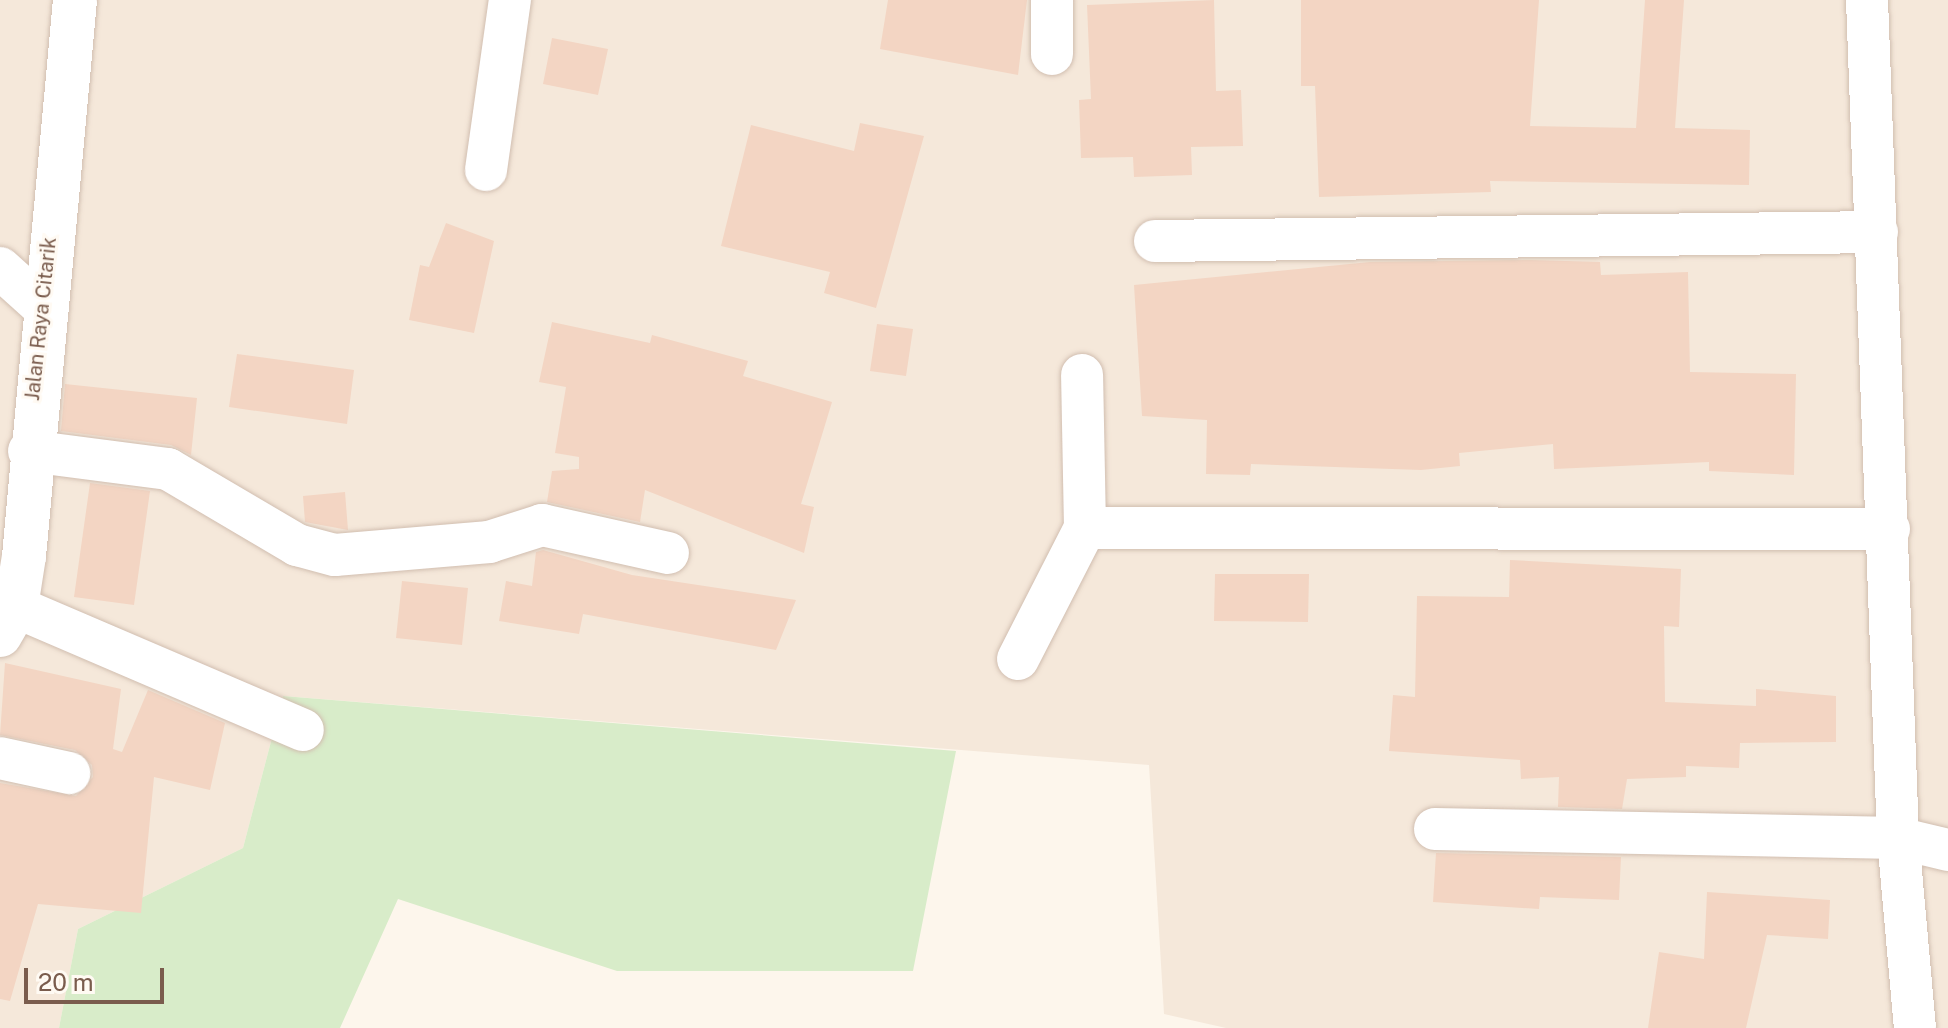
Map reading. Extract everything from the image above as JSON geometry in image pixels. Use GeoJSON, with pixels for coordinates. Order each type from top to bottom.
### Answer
{"type":"FeatureCollection","features":[{"type":"Feature","properties":{"kind":"street","name":"Jalan Raya Citarik"},"geometry":{"type":"LineString","coordinates":[[8,621],[29,451],[75,0]]}},
{"type":"Feature","properties":{"kind":"street"},"geometry":{"type":"LineString","coordinates":[[486,170],[510,0]]}},
{"type":"Feature","properties":{"kind":"street"},"geometry":{"type":"LineString","coordinates":[[1052,0],[1052,54]]}},
{"type":"Feature","properties":{"kind":"street"},"geometry":{"type":"LineString","coordinates":[[1867,0],[1889,529],[1898,838],[1915,1028]]}},
{"type":"Feature","properties":{"kind":"street"},"geometry":{"type":"LineString","coordinates":[[1155,241],[1877,232]]}},
{"type":"Feature","properties":{"kind":"street"},"geometry":{"type":"LineString","coordinates":[[0,268],[42,306]]}},
{"type":"Feature","properties":{"kind":"street"},"geometry":{"type":"LineString","coordinates":[[1018,659],[1085,528],[1082,375]]}},
{"type":"Feature","properties":{"kind":"street"},"geometry":{"type":"LineString","coordinates":[[29,451],[168,469],[297,545],[335,555],[489,542],[542,525],[668,553]]}},
{"type":"Feature","properties":{"kind":"street"},"geometry":{"type":"LineString","coordinates":[[1085,528],[1889,529]]}},
{"type":"Feature","properties":{"kind":"street"},"geometry":{"type":"LineString","coordinates":[[8,621],[303,730]]}},
{"type":"Feature","properties":{"kind":"street"},"geometry":{"type":"LineString","coordinates":[[0,758],[69,773]]}},
{"type":"Feature","properties":{"kind":"street"},"geometry":{"type":"LineString","coordinates":[[1435,829],[1898,838],[1948,850]]}},
{"type":"Feature","properties":{"kind":"shaded area"},"geometry":{"type":"Polygon","coordinates":[[[0,0],[1948,0],[1948,1028],[1226,1028],[1164,1014],[1149,765],[283,696],[243,848],[78,929],[59,1028],[0,1028],[0,0]]]}},
{"type":"Feature","properties":{"kind":"green space"},"geometry":{"type":"Polygon","coordinates":[[[283,696],[956,751],[913,971],[617,971],[398,899],[340,1028],[59,1028],[78,929],[243,848],[283,696]]]}},
{"type":"Feature","properties":{"kind":"building"},"geometry":{"type":"Polygon","coordinates":[[[888,0],[1027,0],[1018,75],[880,49],[888,0]]]}},
{"type":"Feature","properties":{"kind":"building"},"geometry":{"type":"Polygon","coordinates":[[[1214,0],[1216,91],[1241,90],[1243,146],[1191,147],[1192,175],[1134,177],[1133,157],[1081,158],[1079,100],[1091,99],[1087,5],[1214,0]]]}},
{"type":"Feature","properties":{"kind":"building"},"geometry":{"type":"Polygon","coordinates":[[[1301,0],[1539,0],[1530,126],[1636,128],[1645,0],[1684,0],[1675,128],[1750,130],[1749,185],[1490,181],[1491,192],[1319,197],[1315,86],[1301,86],[1301,0]]]}},
{"type":"Feature","properties":{"kind":"building"},"geometry":{"type":"Polygon","coordinates":[[[552,38],[608,49],[598,95],[543,84],[552,38]]]}},
{"type":"Feature","properties":{"kind":"building"},"geometry":{"type":"Polygon","coordinates":[[[860,123],[924,136],[876,308],[824,293],[830,272],[721,246],[751,125],[854,151],[860,123]]]}},
{"type":"Feature","properties":{"kind":"building"},"geometry":{"type":"Polygon","coordinates":[[[446,223],[494,241],[474,333],[409,320],[420,265],[429,267],[446,223]]]}},
{"type":"Feature","properties":{"kind":"building"},"geometry":{"type":"Polygon","coordinates":[[[1370,262],[1600,262],[1601,275],[1688,272],[1690,372],[1796,374],[1794,475],[1709,471],[1709,462],[1554,469],[1553,444],[1459,453],[1460,466],[1421,470],[1251,464],[1250,475],[1206,474],[1207,420],[1142,416],[1134,285],[1370,262]]]}},
{"type":"Feature","properties":{"kind":"building"},"geometry":{"type":"Polygon","coordinates":[[[552,322],[650,343],[652,335],[748,361],[743,376],[832,402],[801,504],[814,507],[804,553],[645,490],[640,522],[547,502],[552,471],[579,469],[579,457],[555,453],[566,387],[539,382],[552,322]]]}},
{"type":"Feature","properties":{"kind":"building"},"geometry":{"type":"Polygon","coordinates":[[[877,324],[913,329],[906,376],[870,371],[877,324]]]}},
{"type":"Feature","properties":{"kind":"building"},"geometry":{"type":"Polygon","coordinates":[[[237,354],[354,370],[347,424],[229,407],[237,354]]]}},
{"type":"Feature","properties":{"kind":"building"},"geometry":{"type":"Polygon","coordinates":[[[65,384],[197,398],[191,455],[171,445],[61,431],[65,384]]]}},
{"type":"Feature","properties":{"kind":"building"},"geometry":{"type":"Polygon","coordinates":[[[90,483],[150,491],[134,605],[74,597],[90,483]]]}},
{"type":"Feature","properties":{"kind":"building"},"geometry":{"type":"Polygon","coordinates":[[[345,492],[348,530],[305,522],[303,496],[345,492]]]}},
{"type":"Feature","properties":{"kind":"building"},"geometry":{"type":"Polygon","coordinates":[[[543,550],[632,575],[796,600],[776,650],[583,614],[579,634],[499,621],[506,581],[532,586],[536,552],[543,550]]]}},
{"type":"Feature","properties":{"kind":"building"},"geometry":{"type":"Polygon","coordinates":[[[1510,560],[1681,569],[1679,627],[1664,626],[1665,702],[1756,706],[1756,689],[1836,696],[1836,742],[1740,743],[1739,768],[1686,766],[1686,777],[1627,779],[1622,809],[1558,807],[1559,777],[1521,779],[1520,760],[1389,751],[1393,695],[1415,697],[1417,596],[1509,597],[1510,560]]]}},
{"type":"Feature","properties":{"kind":"building"},"geometry":{"type":"Polygon","coordinates":[[[1215,574],[1309,574],[1308,622],[1214,621],[1215,574]]]}},
{"type":"Feature","properties":{"kind":"building"},"geometry":{"type":"Polygon","coordinates":[[[402,581],[468,588],[462,645],[396,638],[402,581]]]}},
{"type":"Feature","properties":{"kind":"building"},"geometry":{"type":"Polygon","coordinates":[[[5,663],[121,689],[113,749],[122,752],[148,690],[225,723],[210,790],[154,777],[141,913],[38,904],[10,1001],[0,999],[0,783],[76,796],[93,777],[92,765],[75,750],[0,735],[5,663]]]}},
{"type":"Feature","properties":{"kind":"building"},"geometry":{"type":"Polygon","coordinates":[[[1436,853],[1621,857],[1619,900],[1540,897],[1539,909],[1433,902],[1436,853]]]}},
{"type":"Feature","properties":{"kind":"building"},"geometry":{"type":"Polygon","coordinates":[[[1707,892],[1830,900],[1828,939],[1767,935],[1746,1028],[1648,1028],[1659,952],[1704,959],[1707,892]]]}}]}
